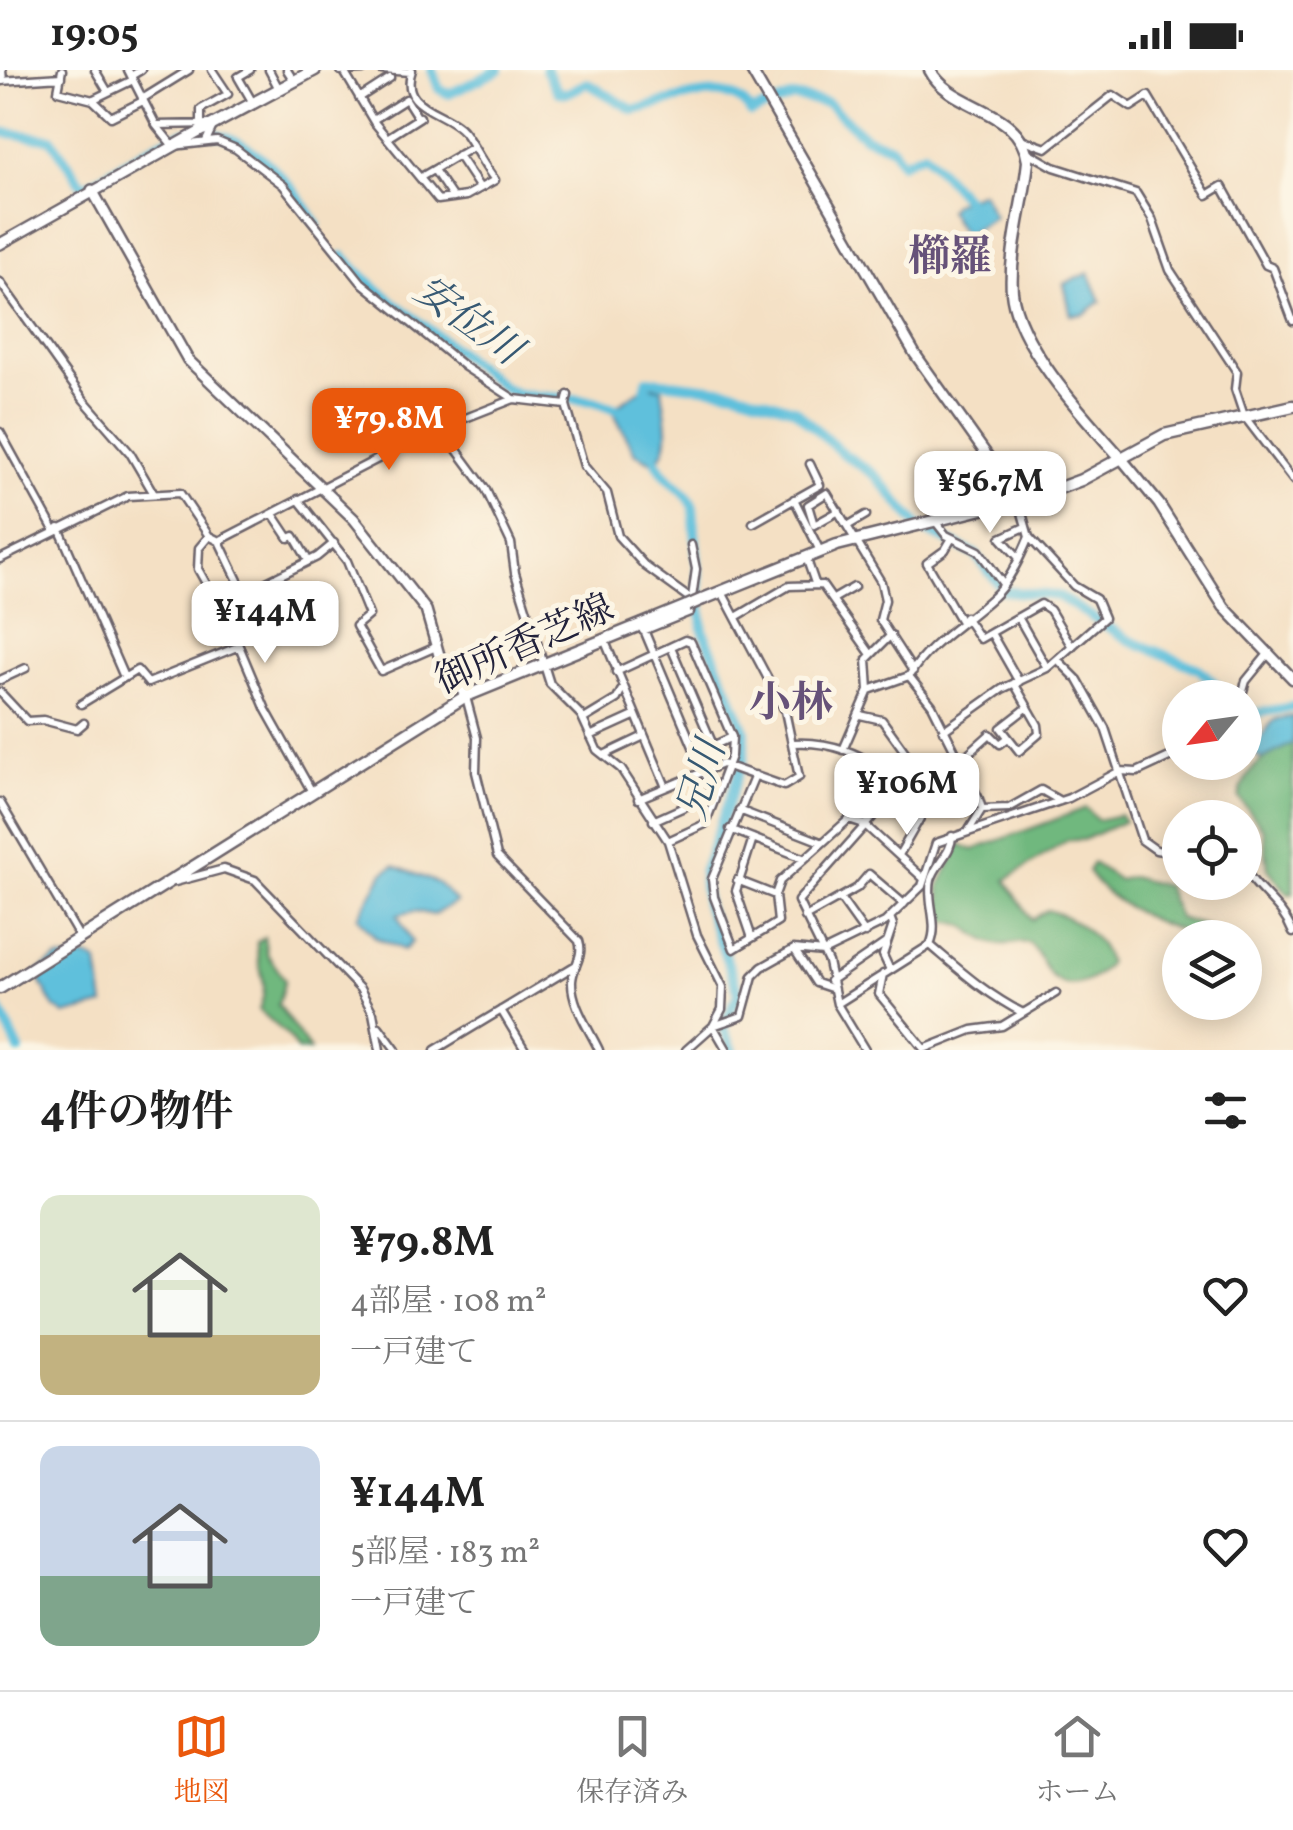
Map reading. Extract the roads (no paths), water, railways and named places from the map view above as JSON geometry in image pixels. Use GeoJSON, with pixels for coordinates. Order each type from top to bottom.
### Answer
{"type":"FeatureCollection","features":[{"type":"Feature","properties":{"kind":"main road"},"geometry":{"type":"LineString","coordinates":[[206,131],[315,70]]}},
{"type":"Feature","properties":{"kind":"main road"},"geometry":{"type":"LineString","coordinates":[[930,70],[938,84],[993,113],[1020,138],[1026,151],[1012,276],[1019,322],[1121,458]]}},
{"type":"Feature","properties":{"kind":"main road","name":"御所香芝線"},"geometry":{"type":"LineString","coordinates":[[0,988],[466,696],[857,539],[1064,487],[1164,435],[1293,406]]}},
{"type":"Feature","properties":{"kind":"street"},"geometry":{"type":"LineString","coordinates":[[2,70],[2,81],[34,74],[62,74],[58,91],[93,100],[111,116],[189,70]]}},
{"type":"Feature","properties":{"kind":"street"},"geometry":{"type":"LineString","coordinates":[[95,70],[108,92]]}},
{"type":"Feature","properties":{"kind":"street"},"geometry":{"type":"LineString","coordinates":[[93,100],[141,70]]}},
{"type":"Feature","properties":{"kind":"street"},"geometry":{"type":"LineString","coordinates":[[206,131],[201,110],[228,94],[212,70]]}},
{"type":"Feature","properties":{"kind":"street"},"geometry":{"type":"LineString","coordinates":[[250,70],[238,76],[252,103]]}},
{"type":"Feature","properties":{"kind":"street"},"geometry":{"type":"LineString","coordinates":[[269,70],[280,89]]}},
{"type":"Feature","properties":{"kind":"street"},"geometry":{"type":"LineString","coordinates":[[287,70],[294,81]]}},
{"type":"Feature","properties":{"kind":"street"},"geometry":{"type":"LineString","coordinates":[[363,70],[343,71],[372,120],[438,200],[453,198],[495,180],[460,128],[428,112],[412,92],[412,71],[381,70]]}},
{"type":"Feature","properties":{"kind":"street"},"geometry":{"type":"LineString","coordinates":[[751,70],[915,354],[1018,500],[1029,537],[1074,586],[1096,599],[1102,621],[1058,660],[942,731]]}},
{"type":"Feature","properties":{"kind":"street"},"geometry":{"type":"LineString","coordinates":[[131,75],[169,142]]}},
{"type":"Feature","properties":{"kind":"street"},"geometry":{"type":"LineString","coordinates":[[359,98],[390,78]]}},
{"type":"Feature","properties":{"kind":"street"},"geometry":{"type":"LineString","coordinates":[[1020,138],[1046,148],[1113,95],[1131,107],[1148,96],[1206,195],[1222,186],[1266,266],[1273,268],[1293,321]]}},
{"type":"Feature","properties":{"kind":"street"},"geometry":{"type":"LineString","coordinates":[[372,120],[406,99],[418,118]]}},
{"type":"Feature","properties":{"kind":"street"},"geometry":{"type":"LineString","coordinates":[[387,138],[428,112]]}},
{"type":"Feature","properties":{"kind":"street"},"geometry":{"type":"LineString","coordinates":[[156,125],[206,131],[274,176],[330,248],[372,292],[465,367],[514,399]]}},
{"type":"Feature","properties":{"kind":"street"},"geometry":{"type":"LineString","coordinates":[[169,142],[206,131]]}},
{"type":"Feature","properties":{"kind":"street"},"geometry":{"type":"LineString","coordinates":[[0,244],[169,142],[206,131]]}},
{"type":"Feature","properties":{"kind":"street"},"geometry":{"type":"LineString","coordinates":[[422,177],[471,148]]}},
{"type":"Feature","properties":{"kind":"street"},"geometry":{"type":"LineString","coordinates":[[1026,151],[1054,167],[1136,194],[1152,219],[1170,270],[1237,372],[1235,389],[1244,416],[1293,480]]}},
{"type":"Feature","properties":{"kind":"street"},"geometry":{"type":"LineString","coordinates":[[458,156],[480,188]]}},
{"type":"Feature","properties":{"kind":"street"},"geometry":{"type":"LineString","coordinates":[[434,170],[453,198]]}},
{"type":"Feature","properties":{"kind":"street"},"geometry":{"type":"LineString","coordinates":[[92,190],[188,360],[354,519],[426,610],[436,647],[466,696],[477,738],[476,772],[497,856],[575,936],[582,948],[574,995],[599,1050]]}},
{"type":"Feature","properties":{"kind":"street"},"geometry":{"type":"LineString","coordinates":[[0,282],[84,400],[130,454],[154,494]]}},
{"type":"Feature","properties":{"kind":"street"},"geometry":{"type":"LineString","coordinates":[[568,395],[566,404],[584,466],[607,493],[618,536],[645,566],[694,602]]}},
{"type":"Feature","properties":{"kind":"street"},"geometry":{"type":"LineString","coordinates":[[219,541],[440,427],[514,399],[566,404]]}},
{"type":"Feature","properties":{"kind":"street"},"geometry":{"type":"LineString","coordinates":[[440,427],[485,488],[510,543],[542,663],[554,690],[584,719],[603,756],[621,769],[668,841],[696,935],[724,987],[716,1026],[726,1050]]}},
{"type":"Feature","properties":{"kind":"street"},"geometry":{"type":"LineString","coordinates":[[0,432],[56,529],[124,677]]}},
{"type":"Feature","properties":{"kind":"street"},"geometry":{"type":"LineString","coordinates":[[1121,458],[1159,504],[1214,594],[1293,679]]}},
{"type":"Feature","properties":{"kind":"street"},"geometry":{"type":"LineString","coordinates":[[753,524],[820,484],[810,464]]}},
{"type":"Feature","properties":{"kind":"street"},"geometry":{"type":"LineString","coordinates":[[839,510],[814,526],[808,506],[822,492],[839,510],[857,539],[883,587],[885,600],[879,616],[932,705],[982,809]]}},
{"type":"Feature","properties":{"kind":"street"},"geometry":{"type":"LineString","coordinates":[[0,559],[128,496],[184,496],[209,536],[219,541],[244,593]]}},
{"type":"Feature","properties":{"kind":"street"},"geometry":{"type":"LineString","coordinates":[[298,499],[347,561],[370,614],[356,626],[381,671],[436,647]]}},
{"type":"Feature","properties":{"kind":"street"},"geometry":{"type":"LineString","coordinates":[[794,499],[820,552]]}},
{"type":"Feature","properties":{"kind":"street"},"geometry":{"type":"LineString","coordinates":[[272,514],[289,538],[294,536],[308,560]]}},
{"type":"Feature","properties":{"kind":"street"},"geometry":{"type":"LineString","coordinates":[[848,525],[866,515]]}},
{"type":"Feature","properties":{"kind":"street"},"geometry":{"type":"LineString","coordinates":[[935,521],[951,541],[979,550],[1001,587]]}},
{"type":"Feature","properties":{"kind":"street"},"geometry":{"type":"LineString","coordinates":[[1019,558],[1001,538],[1025,527]]}},
{"type":"Feature","properties":{"kind":"street"},"geometry":{"type":"LineString","coordinates":[[209,536],[200,548],[198,569],[220,606],[266,710],[312,792]]}},
{"type":"Feature","properties":{"kind":"street"},"geometry":{"type":"LineString","coordinates":[[870,690],[911,673],[962,619],[1001,587],[1029,537]]}},
{"type":"Feature","properties":{"kind":"street"},"geometry":{"type":"LineString","coordinates":[[951,541],[927,563],[976,637],[991,633],[1036,606],[1046,606],[1072,647]]}},
{"type":"Feature","properties":{"kind":"street"},"geometry":{"type":"LineString","coordinates":[[220,606],[334,543]]}},
{"type":"Feature","properties":{"kind":"street"},"geometry":{"type":"LineString","coordinates":[[691,545],[696,569],[694,602]]}},
{"type":"Feature","properties":{"kind":"street"},"geometry":{"type":"LineString","coordinates":[[806,557],[815,584],[836,598],[870,653]]}},
{"type":"Feature","properties":{"kind":"street"},"geometry":{"type":"LineString","coordinates":[[736,617],[790,586],[815,584]]}},
{"type":"Feature","properties":{"kind":"street"},"geometry":{"type":"LineString","coordinates":[[836,598],[850,586]]}},
{"type":"Feature","properties":{"kind":"street"},"geometry":{"type":"LineString","coordinates":[[638,799],[702,770],[730,765],[784,786],[796,781],[794,744],[786,710],[722,592]]}},
{"type":"Feature","properties":{"kind":"street"},"geometry":{"type":"LineString","coordinates":[[1018,617],[1047,668]]}},
{"type":"Feature","properties":{"kind":"street"},"geometry":{"type":"LineString","coordinates":[[642,627],[714,796]]}},
{"type":"Feature","properties":{"kind":"street"},"geometry":{"type":"LineString","coordinates":[[991,633],[1017,682],[1028,707],[1039,734],[1019,752],[1001,728],[1028,707]]}},
{"type":"Feature","properties":{"kind":"street"},"geometry":{"type":"LineString","coordinates":[[843,750],[870,690],[866,664],[870,653],[891,635]]}},
{"type":"Feature","properties":{"kind":"street"},"geometry":{"type":"LineString","coordinates":[[604,638],[666,787]]}},
{"type":"Feature","properties":{"kind":"street"},"geometry":{"type":"LineString","coordinates":[[616,672],[671,647],[692,642],[732,737],[730,765],[705,824],[668,841]]}},
{"type":"Feature","properties":{"kind":"street"},"geometry":{"type":"LineString","coordinates":[[81,704],[140,671],[148,683],[237,647]]}},
{"type":"Feature","properties":{"kind":"street"},"geometry":{"type":"LineString","coordinates":[[671,647],[714,746]]}},
{"type":"Feature","properties":{"kind":"street"},"geometry":{"type":"LineString","coordinates":[[1247,680],[1268,654]]}},
{"type":"Feature","properties":{"kind":"street"},"geometry":{"type":"LineString","coordinates":[[1058,660],[1082,685],[1105,728],[1142,840],[1162,851]]}},
{"type":"Feature","properties":{"kind":"street"},"geometry":{"type":"LineString","coordinates":[[0,680],[26,668]]}},
{"type":"Feature","properties":{"kind":"street"},"geometry":{"type":"LineString","coordinates":[[584,719],[617,699],[622,688]]}},
{"type":"Feature","properties":{"kind":"street"},"geometry":{"type":"LineString","coordinates":[[0,692],[28,721],[48,720],[77,729],[84,723]]}},
{"type":"Feature","properties":{"kind":"street"},"geometry":{"type":"LineString","coordinates":[[590,736],[634,716]]}},
{"type":"Feature","properties":{"kind":"street"},"geometry":{"type":"LineString","coordinates":[[860,716],[882,720],[922,782],[925,806],[899,855]]}},
{"type":"Feature","properties":{"kind":"street"},"geometry":{"type":"LineString","coordinates":[[922,782],[960,761],[990,734],[1000,744],[1008,738]]}},
{"type":"Feature","properties":{"kind":"street"},"geometry":{"type":"LineString","coordinates":[[603,756],[644,736]]}},
{"type":"Feature","properties":{"kind":"street"},"geometry":{"type":"LineString","coordinates":[[695,754],[732,737]]}},
{"type":"Feature","properties":{"kind":"street"},"geometry":{"type":"LineString","coordinates":[[794,744],[821,741],[880,770],[888,782],[885,802],[842,853],[798,896],[823,952],[838,1004],[866,1050]]}},
{"type":"Feature","properties":{"kind":"street"},"geometry":{"type":"LineString","coordinates":[[686,1050],[716,1026],[745,1012],[756,972],[794,949],[823,952],[865,934],[890,917],[924,879],[932,846],[1060,800],[1120,771],[1136,772],[1162,760]]}},
{"type":"Feature","properties":{"kind":"street"},"geometry":{"type":"LineString","coordinates":[[751,774],[714,869],[714,897],[734,949],[778,922],[775,894],[783,876],[849,818],[864,824],[924,879]]}},
{"type":"Feature","properties":{"kind":"street"},"geometry":{"type":"LineString","coordinates":[[982,809],[1009,808],[1041,790],[1060,800]]}},
{"type":"Feature","properties":{"kind":"street"},"geometry":{"type":"LineString","coordinates":[[652,821],[714,796]]}},
{"type":"Feature","properties":{"kind":"street"},"geometry":{"type":"LineString","coordinates":[[0,802],[80,938]]}},
{"type":"Feature","properties":{"kind":"street"},"geometry":{"type":"LineString","coordinates":[[970,830],[982,809]]}},
{"type":"Feature","properties":{"kind":"street"},"geometry":{"type":"LineString","coordinates":[[738,810],[821,842]]}},
{"type":"Feature","properties":{"kind":"street"},"geometry":{"type":"LineString","coordinates":[[730,829],[803,858]]}},
{"type":"Feature","properties":{"kind":"street"},"geometry":{"type":"LineString","coordinates":[[838,1004],[930,946],[934,934],[932,879],[952,846],[952,836]]}},
{"type":"Feature","properties":{"kind":"street"},"geometry":{"type":"LineString","coordinates":[[752,938],[736,898],[737,880],[754,838]]}},
{"type":"Feature","properties":{"kind":"street"},"geometry":{"type":"LineString","coordinates":[[165,885],[224,869],[255,880],[360,989],[377,1025],[396,1050]]}},
{"type":"Feature","properties":{"kind":"street"},"geometry":{"type":"LineString","coordinates":[[805,917],[840,898],[869,874],[904,905]]}},
{"type":"Feature","properties":{"kind":"street"},"geometry":{"type":"LineString","coordinates":[[737,880],[775,894]]}},
{"type":"Feature","properties":{"kind":"street"},"geometry":{"type":"LineString","coordinates":[[1262,892],[1282,907],[1293,933]]}},
{"type":"Feature","properties":{"kind":"street"},"geometry":{"type":"LineString","coordinates":[[840,898],[865,934]]}},
{"type":"Feature","properties":{"kind":"street"},"geometry":{"type":"LineString","coordinates":[[890,917],[892,925],[884,944],[887,972],[879,994],[924,1050],[972,1030],[1002,1026],[1056,993]]}},
{"type":"Feature","properties":{"kind":"street"},"geometry":{"type":"LineString","coordinates":[[794,949],[816,983],[831,985],[884,944]]}},
{"type":"Feature","properties":{"kind":"street"},"geometry":{"type":"LineString","coordinates":[[930,946],[951,959],[982,992],[1023,1014]]}},
{"type":"Feature","properties":{"kind":"street"},"geometry":{"type":"LineString","coordinates":[[435,1050],[577,964]]}},
{"type":"Feature","properties":{"kind":"street"},"geometry":{"type":"LineString","coordinates":[[501,1010],[525,1050]]}},
{"type":"Feature","properties":{"kind":"street"},"geometry":{"type":"LineString","coordinates":[[377,1025],[380,1050]]}},
{"type":"Feature","properties":{"kind":"water"},"geometry":{"type":"Polygon","coordinates":[[[982,192],[994,217],[967,233],[961,231],[948,210],[954,203],[982,192]]]}},
{"type":"Feature","properties":{"kind":"water"},"geometry":{"type":"Polygon","coordinates":[[[1089,273],[1101,301],[1084,314],[1071,315],[1064,284],[1089,273]]]}},
{"type":"Feature","properties":{"kind":"water"},"geometry":{"type":"Polygon","coordinates":[[[647,386],[662,388],[666,418],[665,448],[654,463],[635,453],[614,413],[619,404],[647,386]]]}},
{"type":"Feature","properties":{"kind":"water"},"geometry":{"type":"Polygon","coordinates":[[[1293,716],[1293,743],[1262,759],[1262,736],[1274,720],[1293,716]]]}},
{"type":"Feature","properties":{"kind":"water"},"geometry":{"type":"Polygon","coordinates":[[[394,866],[438,883],[456,902],[433,915],[415,911],[397,915],[412,942],[404,950],[376,938],[358,917],[384,872],[394,866]]]}},
{"type":"Feature","properties":{"kind":"water"},"geometry":{"type":"Polygon","coordinates":[[[88,957],[98,963],[104,1005],[65,1015],[54,1007],[36,973],[57,959],[88,957]]]}},
{"type":"Feature","properties":{"kind":"waterway"},"geometry":{"type":"LineString","coordinates":[[432,70],[439,89],[449,94],[499,70]]}},
{"type":"Feature","properties":{"kind":"waterway"},"geometry":{"type":"LineString","coordinates":[[546,70],[558,92],[567,93],[587,83],[633,110],[713,93],[741,101],[751,113],[793,97],[827,103],[865,137],[893,148],[901,163],[924,153],[973,207]]}},
{"type":"Feature","properties":{"kind":"waterway","name":"安位川"},"geometry":{"type":"LineString","coordinates":[[0,132],[51,139],[84,187],[178,135],[209,132],[247,147],[264,160],[317,224]]}},
{"type":"Feature","properties":{"kind":"waterway","name":"安位川"},"geometry":{"type":"LineString","coordinates":[[343,256],[374,287],[506,389],[518,394],[594,401],[625,412]]}},
{"type":"Feature","properties":{"kind":"waterway","name":"安位川"},"geometry":{"type":"LineString","coordinates":[[644,397],[647,380],[736,391],[794,409],[842,453],[875,475],[920,528],[975,554],[1004,591],[1058,596],[1129,640],[1199,669],[1211,680]]}},
{"type":"Feature","properties":{"kind":"waterway","name":"兄川"},"geometry":{"type":"LineString","coordinates":[[652,451],[693,507],[703,630],[745,730],[744,758],[703,873],[706,905],[739,993],[723,1026],[733,1050]]}},
{"type":"Feature","properties":{"kind":"waterway","name":"安位川"},"geometry":{"type":"LineString","coordinates":[[1262,712],[1293,707]]}},
{"type":"Feature","properties":{"kind":"waterway"},"geometry":{"type":"LineString","coordinates":[[0,1010],[19,1050]]}},
{"type":"Feature","properties":{"kind":"district","name":"櫛羅"},"geometry":{"type":"Point","coordinates":[950,255]}},
{"type":"Feature","properties":{"kind":"district","name":"小林"},"geometry":{"type":"Point","coordinates":[791,701]}}]}
